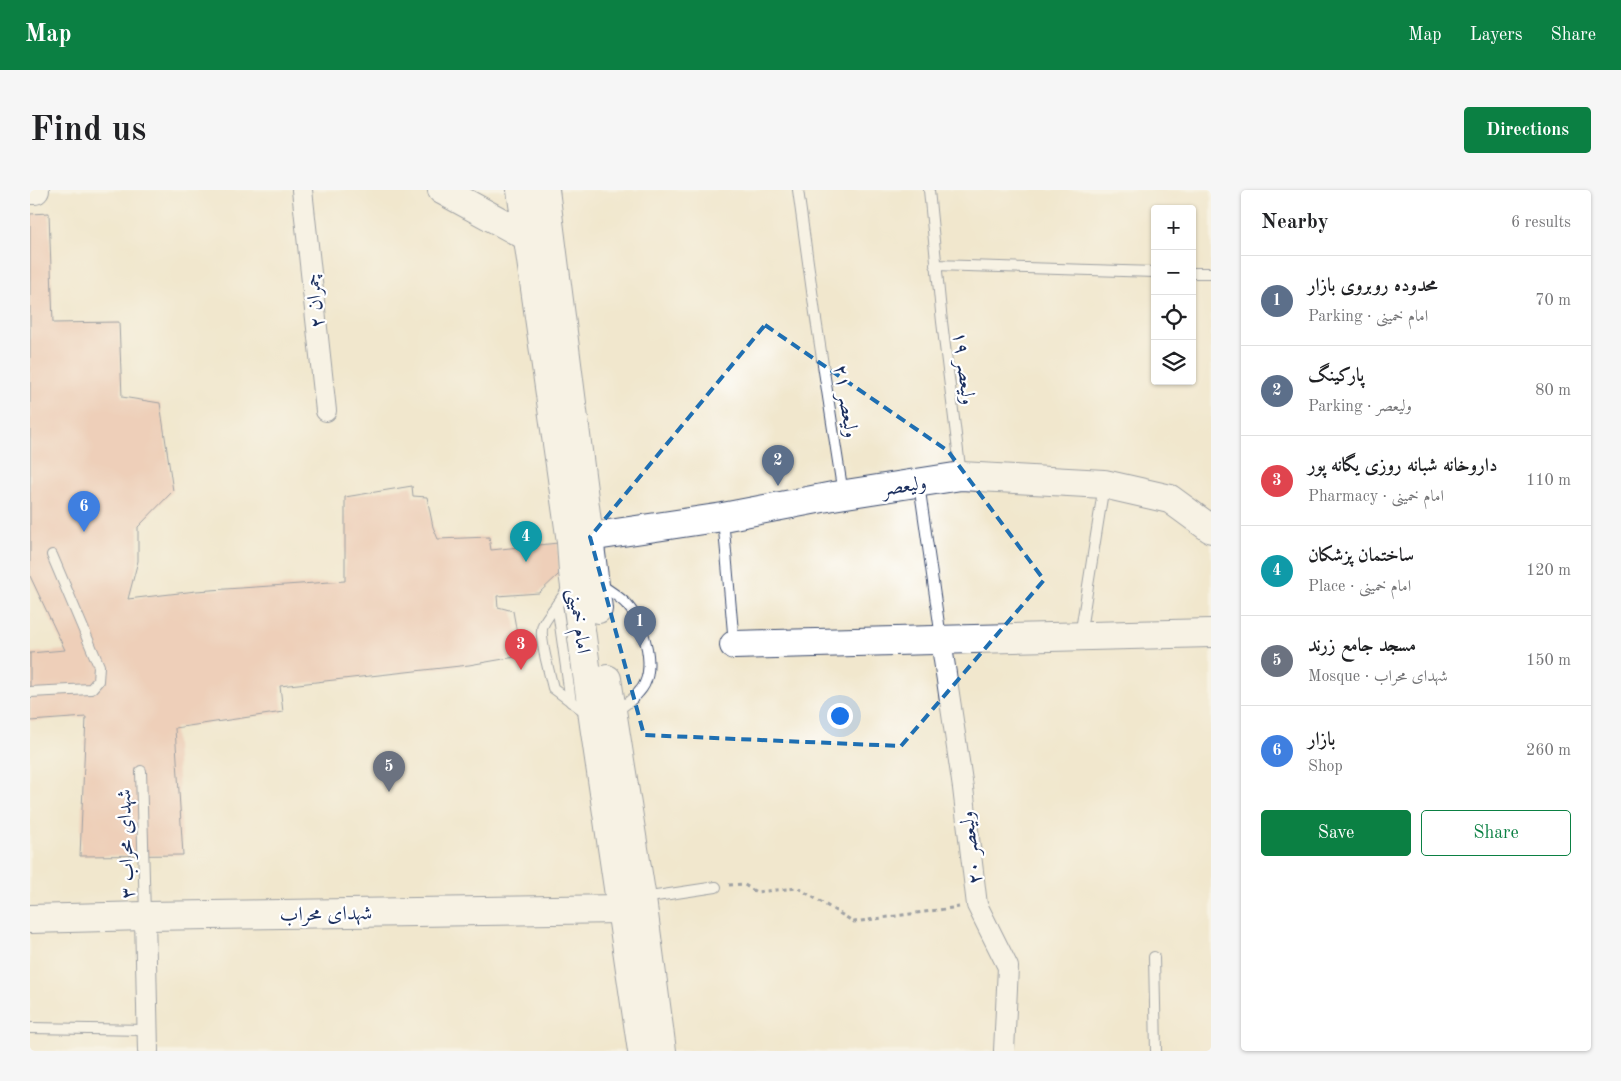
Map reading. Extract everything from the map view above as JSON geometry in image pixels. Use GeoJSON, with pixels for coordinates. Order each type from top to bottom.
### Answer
{"type":"FeatureCollection","features":[{"type":"Feature","properties":{"kind":"street"},"geometry":{"type":"LineString","coordinates":[[30,190],[35,190]]}},
{"type":"Feature","properties":{"kind":"street","name":"چمران ۲"},"geometry":{"type":"LineString","coordinates":[[302,190],[326,412]]}},
{"type":"Feature","properties":{"kind":"street"},"geometry":{"type":"LineString","coordinates":[[442,190],[528,237]]}},
{"type":"Feature","properties":{"kind":"street","name":"امام خمینی"},"geometry":{"type":"LineString","coordinates":[[521,190],[571,542],[584,575],[603,720],[632,904],[662,1051]]}},
{"type":"Feature","properties":{"kind":"street","name":"امام خمینی"},"geometry":{"type":"LineString","coordinates":[[545,190],[589,537],[584,575]]}},
{"type":"Feature","properties":{"kind":"street","name":"ولیعصر"},"geometry":{"type":"LineString","coordinates":[[589,537],[723,517],[961,476],[1104,484],[1170,498],[1211,529]]}},
{"type":"Feature","properties":{"kind":"street"},"geometry":{"type":"LineString","coordinates":[[734,644],[1211,633]]}},
{"type":"Feature","properties":{"kind":"street","name":"ولیعصر ۲۰"},"geometry":{"type":"LineString","coordinates":[[941,640],[964,788],[977,905],[1008,967],[1004,1051]]}},
{"type":"Feature","properties":{"kind":"street","name":"امام خمینی"},"geometry":{"type":"LineString","coordinates":[[632,904],[642,1051]]}},
{"type":"Feature","properties":{"kind":"street","name":"شهدای محراب"},"geometry":{"type":"LineString","coordinates":[[30,918],[632,904]]}},
{"type":"Feature","properties":{"kind":"street"},"geometry":{"type":"LineString","coordinates":[[145,916],[148,1051]]}},
{"type":"Feature","properties":{"kind":"lane","name":"ولیعصر ۲۱"},"geometry":{"type":"LineString","coordinates":[[798,190],[844,495]]}},
{"type":"Feature","properties":{"kind":"lane","name":"ولیعصر ۱۹"},"geometry":{"type":"LineString","coordinates":[[929,190],[961,476]]}},
{"type":"Feature","properties":{"kind":"lane"},"geometry":{"type":"LineString","coordinates":[[936,265],[1151,272]]}},
{"type":"Feature","properties":{"kind":"lane"},"geometry":{"type":"LineString","coordinates":[[1196,273],[1211,273]]}},
{"type":"Feature","properties":{"kind":"lane"},"geometry":{"type":"LineString","coordinates":[[919,483],[941,640]]}},
{"type":"Feature","properties":{"kind":"lane"},"geometry":{"type":"LineString","coordinates":[[1080,637],[1104,484]]}},
{"type":"Feature","properties":{"kind":"lane"},"geometry":{"type":"LineString","coordinates":[[723,517],[734,644]]}},
{"type":"Feature","properties":{"kind":"lane"},"geometry":{"type":"LineString","coordinates":[[30,692],[90,689],[98,681],[98,666],[52,555]]}},
{"type":"Feature","properties":{"kind":"lane"},"geometry":{"type":"LineString","coordinates":[[584,575],[628,605],[641,626],[647,644],[648,676],[640,692],[603,720],[592,717],[553,688],[543,644],[542,627],[565,593],[584,575]]}},
{"type":"Feature","properties":{"kind":"lane"},"geometry":{"type":"LineString","coordinates":[[557,604],[571,702]]}},
{"type":"Feature","properties":{"kind":"lane","name":"شهدای محراب ۳"},"geometry":{"type":"LineString","coordinates":[[141,771],[145,916]]}},
{"type":"Feature","properties":{"kind":"lane"},"geometry":{"type":"LineString","coordinates":[[632,904],[716,887]]}},
{"type":"Feature","properties":{"kind":"lane"},"geometry":{"type":"LineString","coordinates":[[1154,957],[1156,1051]]}},
{"type":"Feature","properties":{"kind":"lane"},"geometry":{"type":"LineString","coordinates":[[30,1028],[147,1030]]}},
{"type":"Feature","properties":{"kind":"path"},"geometry":{"type":"LineString","coordinates":[[716,887],[743,884],[756,892],[798,888],[854,922],[977,905]]}},
{"type":"Feature","properties":{"kind":"highlighted area"},"geometry":{"type":"Polygon","coordinates":[[[765,325],[948,451],[1044,580],[901,746],[644,735],[590,537],[765,325]]]}},
{"type":"Feature","properties":{"kind":"building"},"geometry":{"type":"Polygon","coordinates":[[[49,213],[53,323],[119,322],[122,397],[160,403],[173,491],[138,527],[138,561],[128,599],[196,591],[345,581],[345,497],[412,486],[413,496],[427,497],[433,527],[438,539],[489,537],[491,550],[558,543],[559,574],[539,593],[497,596],[498,607],[513,611],[521,656],[469,665],[280,686],[283,712],[175,728],[183,855],[80,856],[86,717],[30,721],[30,653],[65,650],[30,576],[30,214],[49,213]]]}},
{"type":"Feature","properties":{"kind":"place","name":"پارکینگ"},"geometry":{"type":"Point","coordinates":[778,486]}},
{"type":"Feature","properties":{"kind":"place","name":"بازار"},"geometry":{"type":"Point","coordinates":[84,532]}},
{"type":"Feature","properties":{"kind":"place","name":"ساختمان پزشکان"},"geometry":{"type":"Point","coordinates":[526,562]}},
{"type":"Feature","properties":{"kind":"place","name":"محدوده روبروی بازار"},"geometry":{"type":"Point","coordinates":[640,647]}},
{"type":"Feature","properties":{"kind":"place","name":"داروخانه شبانه روزی یگانه پور"},"geometry":{"type":"Point","coordinates":[521,670]}},
{"type":"Feature","properties":{"kind":"place","name":"مسجد جامع زرند"},"geometry":{"type":"Point","coordinates":[389,792]}}]}
